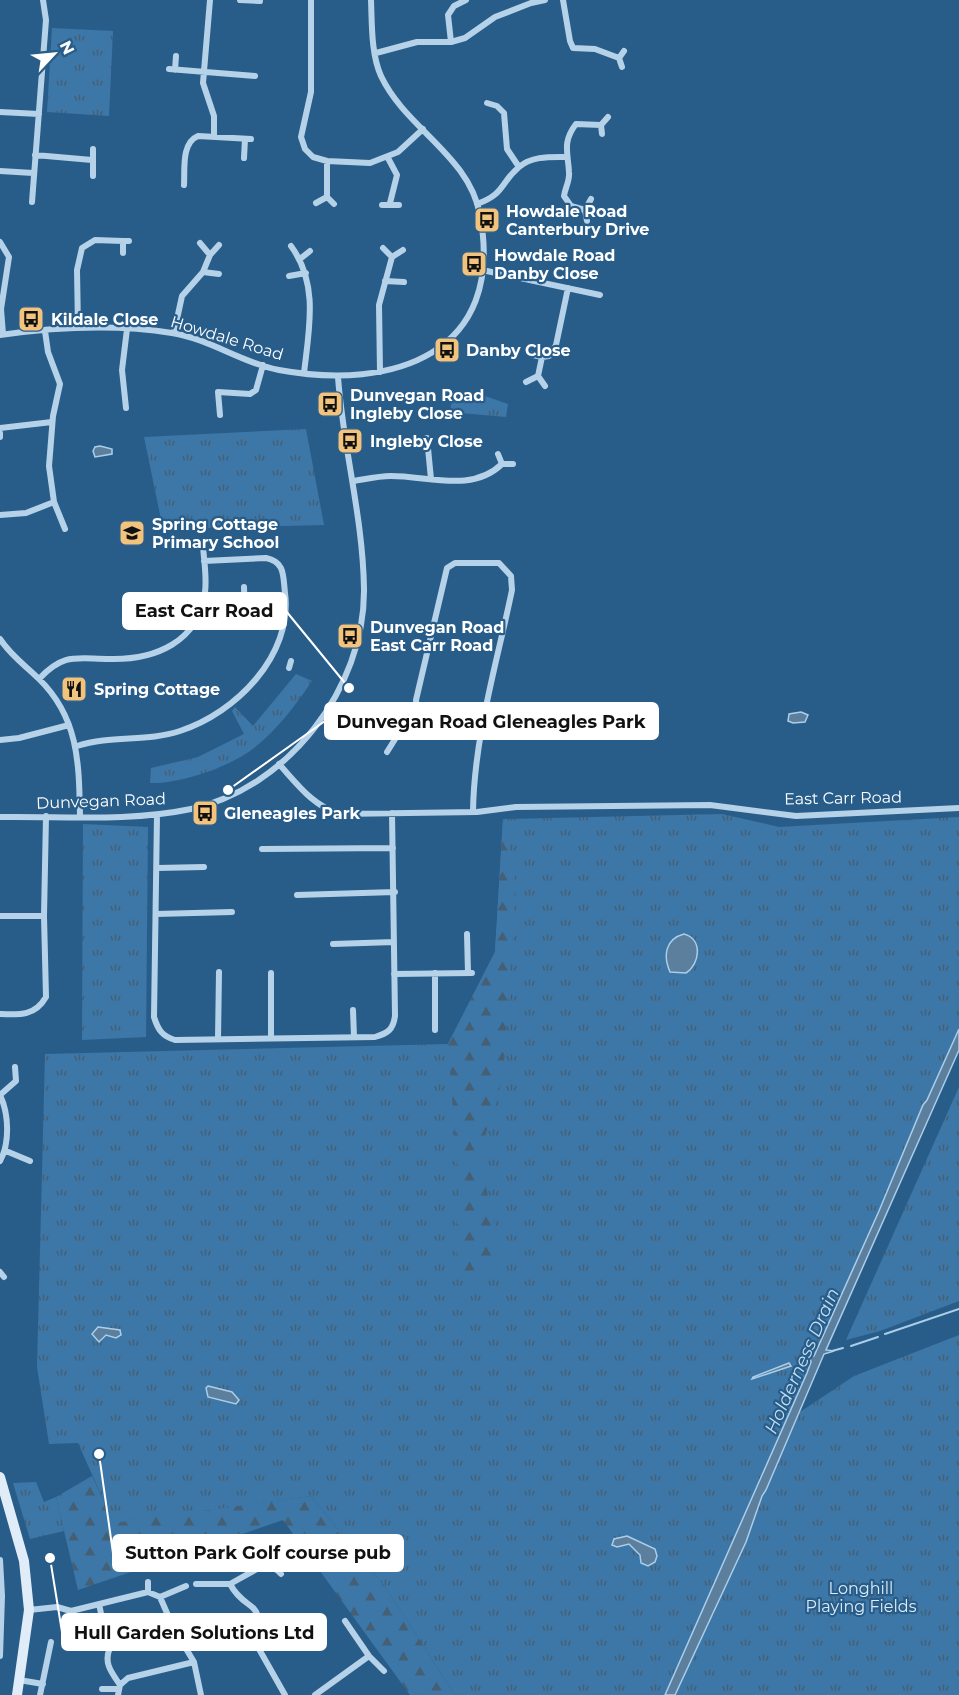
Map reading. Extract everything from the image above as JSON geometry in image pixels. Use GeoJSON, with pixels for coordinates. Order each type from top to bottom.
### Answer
{"type":"FeatureCollection","features":[{"type":"Feature","properties":{"kind":"main road"},"geometry":{"type":"LineString","coordinates":[[0,1477],[24,1562],[29,1610],[17,1695]]}},
{"type":"Feature","properties":{"kind":"street"},"geometry":{"type":"LineString","coordinates":[[32,202],[46,20],[43,0]]}},
{"type":"Feature","properties":{"kind":"street"},"geometry":{"type":"LineString","coordinates":[[210,0],[203,83],[214,116],[214,136]]}},
{"type":"Feature","properties":{"kind":"street"},"geometry":{"type":"LineString","coordinates":[[240,0],[260,1]]}},
{"type":"Feature","properties":{"kind":"street"},"geometry":{"type":"LineString","coordinates":[[311,0],[310,92],[301,137],[305,149],[313,157],[327,161],[370,163],[388,158],[411,142],[423,129]]}},
{"type":"Feature","properties":{"kind":"street","name":"Howdale Road"},"geometry":{"type":"LineString","coordinates":[[2,335],[78,328],[174,333],[263,365],[304,373],[338,376],[380,372],[408,366],[455,337],[471,308],[482,270],[483,240],[477,204],[466,178],[391,92],[381,75],[376,52],[371,0]]}},
{"type":"Feature","properties":{"kind":"street"},"geometry":{"type":"LineString","coordinates":[[451,42],[448,15],[450,9],[466,0]]}},
{"type":"Feature","properties":{"kind":"street"},"geometry":{"type":"LineString","coordinates":[[376,52],[417,42],[451,42],[465,38],[495,17],[542,0]]}},
{"type":"Feature","properties":{"kind":"street"},"geometry":{"type":"LineString","coordinates":[[562,0],[573,48],[595,49],[620,58]]}},
{"type":"Feature","properties":{"kind":"street"},"geometry":{"type":"LineString","coordinates":[[444,3],[450,9]]}},
{"type":"Feature","properties":{"kind":"street"},"geometry":{"type":"LineString","coordinates":[[622,68],[620,58],[624,51]]}},
{"type":"Feature","properties":{"kind":"street"},"geometry":{"type":"LineString","coordinates":[[176,56],[172,69],[255,75]]}},
{"type":"Feature","properties":{"kind":"street"},"geometry":{"type":"LineString","coordinates":[[487,102],[497,106],[504,113],[507,149],[519,168]]}},
{"type":"Feature","properties":{"kind":"street"},"geometry":{"type":"LineString","coordinates":[[504,113],[511,109]]}},
{"type":"Feature","properties":{"kind":"street"},"geometry":{"type":"LineString","coordinates":[[0,112],[39,114]]}},
{"type":"Feature","properties":{"kind":"street"},"geometry":{"type":"LineString","coordinates":[[602,134],[601,125],[608,117]]}},
{"type":"Feature","properties":{"kind":"street"},"geometry":{"type":"LineString","coordinates":[[585,210],[565,201],[564,190],[569,173],[565,157],[570,132],[576,124],[601,125]]}},
{"type":"Feature","properties":{"kind":"street"},"geometry":{"type":"LineString","coordinates":[[184,185],[187,144],[198,136],[248,139],[242,153]]}},
{"type":"Feature","properties":{"kind":"street"},"geometry":{"type":"LineString","coordinates":[[93,149],[93,176]]}},
{"type":"Feature","properties":{"kind":"street"},"geometry":{"type":"LineString","coordinates":[[35,155],[92,160]]}},
{"type":"Feature","properties":{"kind":"street"},"geometry":{"type":"LineString","coordinates":[[477,204],[499,194],[519,168],[540,157],[565,157]]}},
{"type":"Feature","properties":{"kind":"street"},"geometry":{"type":"LineString","coordinates":[[388,158],[397,175],[390,203]]}},
{"type":"Feature","properties":{"kind":"street"},"geometry":{"type":"LineString","coordinates":[[327,161],[327,197],[334,204]]}},
{"type":"Feature","properties":{"kind":"street"},"geometry":{"type":"LineString","coordinates":[[0,171],[33,173]]}},
{"type":"Feature","properties":{"kind":"street"},"geometry":{"type":"LineString","coordinates":[[316,203],[327,197]]}},
{"type":"Feature","properties":{"kind":"street"},"geometry":{"type":"LineString","coordinates":[[587,221],[585,210],[591,199]]}},
{"type":"Feature","properties":{"kind":"street"},"geometry":{"type":"LineString","coordinates":[[382,205],[390,203],[399,205]]}},
{"type":"Feature","properties":{"kind":"street"},"geometry":{"type":"LineString","coordinates":[[78,328],[77,270],[82,248],[96,240],[126,241],[123,253]]}},
{"type":"Feature","properties":{"kind":"street"},"geometry":{"type":"LineString","coordinates":[[0,242],[9,257],[1,309],[2,335]]}},
{"type":"Feature","properties":{"kind":"street"},"geometry":{"type":"LineString","coordinates":[[200,243],[210,255]]}},
{"type":"Feature","properties":{"kind":"street"},"geometry":{"type":"LineString","coordinates":[[174,333],[182,296],[202,272],[210,255],[219,245]]}},
{"type":"Feature","properties":{"kind":"street"},"geometry":{"type":"LineString","coordinates":[[291,246],[300,259],[309,284],[304,373]]}},
{"type":"Feature","properties":{"kind":"street"},"geometry":{"type":"LineString","coordinates":[[383,248],[392,257]]}},
{"type":"Feature","properties":{"kind":"street"},"geometry":{"type":"LineString","coordinates":[[380,372],[379,305],[392,257],[403,249]]}},
{"type":"Feature","properties":{"kind":"street"},"geometry":{"type":"LineString","coordinates":[[300,259],[310,251]]}},
{"type":"Feature","properties":{"kind":"street"},"geometry":{"type":"LineString","coordinates":[[482,270],[600,296]]}},
{"type":"Feature","properties":{"kind":"street"},"geometry":{"type":"LineString","coordinates":[[202,272],[219,274]]}},
{"type":"Feature","properties":{"kind":"street"},"geometry":{"type":"LineString","coordinates":[[289,276],[306,273]]}},
{"type":"Feature","properties":{"kind":"street"},"geometry":{"type":"LineString","coordinates":[[385,282],[404,282]]}},
{"type":"Feature","properties":{"kind":"street"},"geometry":{"type":"LineString","coordinates":[[530,354],[549,356],[556,345],[568,288]]}},
{"type":"Feature","properties":{"kind":"street"},"geometry":{"type":"LineString","coordinates":[[126,408],[122,370],[127,329]]}},
{"type":"Feature","properties":{"kind":"street"},"geometry":{"type":"LineString","coordinates":[[45,331],[48,352],[60,384],[52,422],[49,466],[54,502],[65,529]]}},
{"type":"Feature","properties":{"kind":"street"},"geometry":{"type":"LineString","coordinates":[[542,357],[538,376],[545,386]]}},
{"type":"Feature","properties":{"kind":"street"},"geometry":{"type":"LineString","coordinates":[[220,415],[218,392],[250,394],[256,390],[263,365]]}},
{"type":"Feature","properties":{"kind":"street","name":"Dunvegan Road"},"geometry":{"type":"LineString","coordinates":[[0,817],[157,815],[194,808],[233,794],[279,765],[324,717],[354,654],[364,592],[354,481],[341,412],[338,376]]}},
{"type":"Feature","properties":{"kind":"street"},"geometry":{"type":"LineString","coordinates":[[526,382],[538,376]]}},
{"type":"Feature","properties":{"kind":"street"},"geometry":{"type":"LineString","coordinates":[[0,428],[52,422]]}},
{"type":"Feature","properties":{"kind":"street"},"geometry":{"type":"LineString","coordinates":[[427,438],[431,479]]}},
{"type":"Feature","properties":{"kind":"street"},"geometry":{"type":"LineString","coordinates":[[498,454],[502,464]]}},
{"type":"Feature","properties":{"kind":"street"},"geometry":{"type":"LineString","coordinates":[[354,481],[390,476],[453,481],[476,480],[492,474],[502,464],[513,464]]}},
{"type":"Feature","properties":{"kind":"street"},"geometry":{"type":"LineString","coordinates":[[0,515],[26,513],[54,502]]}},
{"type":"Feature","properties":{"kind":"street"},"geometry":{"type":"LineString","coordinates":[[39,679],[62,659],[143,657],[161,652],[175,644],[192,627],[202,606],[205,590],[203,546]]}},
{"type":"Feature","properties":{"kind":"street"},"geometry":{"type":"LineString","coordinates":[[77,746],[100,739],[147,737],[179,732],[216,716],[247,690],[269,661],[284,627],[285,597],[282,566],[276,560],[266,558],[204,561]]}},
{"type":"Feature","properties":{"kind":"street"},"geometry":{"type":"LineString","coordinates":[[417,714],[416,700],[447,568],[455,563],[494,562],[507,570],[512,590],[483,726],[474,784],[473,812]]}},
{"type":"Feature","properties":{"kind":"street"},"geometry":{"type":"LineString","coordinates":[[244,587],[245,619]]}},
{"type":"Feature","properties":{"kind":"street"},"geometry":{"type":"LineString","coordinates":[[0,639],[18,661],[39,679],[59,702],[77,746],[80,816]]}},
{"type":"Feature","properties":{"kind":"street"},"geometry":{"type":"LineString","coordinates":[[397,751],[388,749],[407,720],[417,714],[483,726]]}},
{"type":"Feature","properties":{"kind":"street"},"geometry":{"type":"LineString","coordinates":[[0,740],[20,738],[69,725]]}},
{"type":"Feature","properties":{"kind":"street","name":"East Carr Road"},"geometry":{"type":"LineString","coordinates":[[279,765],[323,809],[340,814],[473,812],[516,807],[710,805],[796,816],[959,808]]}},
{"type":"Feature","properties":{"kind":"street"},"geometry":{"type":"LineString","coordinates":[[157,815],[154,1017],[158,1029],[167,1038],[175,1040],[375,1037],[388,1032],[394,1025],[392,813]]}},
{"type":"Feature","properties":{"kind":"street"},"geometry":{"type":"LineString","coordinates":[[0,1014],[25,1015],[40,1008],[46,997],[44,916],[46,816]]}},
{"type":"Feature","properties":{"kind":"street"},"geometry":{"type":"LineString","coordinates":[[262,849],[393,848]]}},
{"type":"Feature","properties":{"kind":"street"},"geometry":{"type":"LineString","coordinates":[[157,868],[204,867]]}},
{"type":"Feature","properties":{"kind":"street"},"geometry":{"type":"LineString","coordinates":[[297,895],[394,892]]}},
{"type":"Feature","properties":{"kind":"street"},"geometry":{"type":"LineString","coordinates":[[156,914],[232,912]]}},
{"type":"Feature","properties":{"kind":"street"},"geometry":{"type":"LineString","coordinates":[[0,916],[44,916]]}},
{"type":"Feature","properties":{"kind":"street"},"geometry":{"type":"LineString","coordinates":[[394,974],[470,973],[467,934]]}},
{"type":"Feature","properties":{"kind":"street"},"geometry":{"type":"LineString","coordinates":[[333,944],[394,942]]}},
{"type":"Feature","properties":{"kind":"street"},"geometry":{"type":"LineString","coordinates":[[218,1039],[219,972]]}},
{"type":"Feature","properties":{"kind":"street"},"geometry":{"type":"LineString","coordinates":[[271,973],[271,1038]]}},
{"type":"Feature","properties":{"kind":"street"},"geometry":{"type":"LineString","coordinates":[[435,973],[435,1030]]}},
{"type":"Feature","properties":{"kind":"street"},"geometry":{"type":"LineString","coordinates":[[353,1010],[354,1037]]}},
{"type":"Feature","properties":{"kind":"street"},"geometry":{"type":"LineString","coordinates":[[0,1161],[6,1151],[7,1123],[0,1095],[16,1081],[15,1067]]}},
{"type":"Feature","properties":{"kind":"street"},"geometry":{"type":"LineString","coordinates":[[6,1151],[30,1161]]}},
{"type":"Feature","properties":{"kind":"street"},"geometry":{"type":"LineString","coordinates":[[262,1549],[266,1564],[280,1571]]}},
{"type":"Feature","properties":{"kind":"street"},"geometry":{"type":"LineString","coordinates":[[0,1560],[2,1596],[0,1656]]}},
{"type":"Feature","properties":{"kind":"street"},"geometry":{"type":"LineString","coordinates":[[196,1584],[230,1584],[266,1564]]}},
{"type":"Feature","properties":{"kind":"street"},"geometry":{"type":"LineString","coordinates":[[148,1582],[148,1592]]}},
{"type":"Feature","properties":{"kind":"street"},"geometry":{"type":"LineString","coordinates":[[230,1584],[237,1597],[250,1604],[259,1614],[261,1625],[255,1642],[285,1695]]}},
{"type":"Feature","properties":{"kind":"street"},"geometry":{"type":"LineString","coordinates":[[160,1597],[186,1586]]}},
{"type":"Feature","properties":{"kind":"street"},"geometry":{"type":"LineString","coordinates":[[29,1610],[57,1607],[71,1611],[148,1592],[160,1597],[173,1627],[194,1662],[201,1695]]}},
{"type":"Feature","properties":{"kind":"street"},"geometry":{"type":"LineString","coordinates":[[99,1604],[106,1637]]}},
{"type":"Feature","properties":{"kind":"street"},"geometry":{"type":"LineString","coordinates":[[345,1621],[369,1656],[384,1671]]}},
{"type":"Feature","properties":{"kind":"street"},"geometry":{"type":"LineString","coordinates":[[257,1635],[276,1632],[286,1637]]}},
{"type":"Feature","properties":{"kind":"street"},"geometry":{"type":"LineString","coordinates":[[40,1695],[51,1642]]}},
{"type":"Feature","properties":{"kind":"street"},"geometry":{"type":"LineString","coordinates":[[110,1648],[107,1655],[108,1667],[119,1690]]}},
{"type":"Feature","properties":{"kind":"street"},"geometry":{"type":"LineString","coordinates":[[315,1695],[369,1656]]}},
{"type":"Feature","properties":{"kind":"street"},"geometry":{"type":"LineString","coordinates":[[119,1690],[128,1678],[194,1662]]}},
{"type":"Feature","properties":{"kind":"street"},"geometry":{"type":"LineString","coordinates":[[19,1680],[43,1684]]}},
{"type":"Feature","properties":{"kind":"street"},"geometry":{"type":"LineString","coordinates":[[102,1689],[119,1690]]}},
{"type":"Feature","properties":{"kind":"green space"},"geometry":{"type":"Polygon","coordinates":[[[52,28],[113,31],[109,116],[47,112],[52,28]]]}},
{"type":"Feature","properties":{"kind":"green space"},"geometry":{"type":"Polygon","coordinates":[[[485,396],[508,404],[506,417],[450,412],[452,399],[462,403],[485,396]]]}},
{"type":"Feature","properties":{"kind":"green space"},"geometry":{"type":"Polygon","coordinates":[[[306,429],[324,525],[163,529],[144,437],[306,429]]]}},
{"type":"Feature","properties":{"kind":"green space"},"geometry":{"type":"Polygon","coordinates":[[[296,674],[312,681],[286,717],[254,748],[232,762],[204,773],[176,781],[150,783],[151,768],[198,757],[244,734],[232,711],[235,707],[253,726],[296,674]]]}},
{"type":"Feature","properties":{"kind":"green space"},"geometry":{"type":"Polygon","coordinates":[[[722,814],[779,827],[959,817],[959,1029],[923,1105],[879,1211],[665,1695],[455,1695],[386,1588],[311,1496],[114,1524],[78,1443],[49,1444],[37,1367],[45,1054],[448,1044],[495,952],[503,819],[722,814]]]}},
{"type":"Feature","properties":{"kind":"green space"},"geometry":{"type":"Polygon","coordinates":[[[503,819],[516,886],[503,1077],[479,1156],[502,1258],[489,1273],[468,1278],[457,1264],[456,1232],[459,1189],[448,1044],[495,952],[503,819]]]}},
{"type":"Feature","properties":{"kind":"green space"},"geometry":{"type":"Polygon","coordinates":[[[83,824],[148,827],[146,1037],[82,1040],[83,824]]]}},
{"type":"Feature","properties":{"kind":"green space"},"geometry":{"type":"Polygon","coordinates":[[[959,1087],[959,1301],[880,1331],[846,1340],[959,1087]]]}},
{"type":"Feature","properties":{"kind":"green space","name":"Longhill Playing Fields"},"geometry":{"type":"Polygon","coordinates":[[[959,1335],[959,1695],[675,1695],[746,1542],[762,1496],[800,1412],[854,1376],[959,1335]]]}},
{"type":"Feature","properties":{"kind":"green space"},"geometry":{"type":"Polygon","coordinates":[[[92,1476],[114,1523],[311,1496],[386,1588],[455,1695],[410,1695],[283,1520],[78,1590],[56,1497],[92,1476]]]}},
{"type":"Feature","properties":{"kind":"green space"},"geometry":{"type":"Polygon","coordinates":[[[36,1482],[44,1502],[56,1497],[64,1531],[30,1539],[13,1483],[36,1482]]]}},
{"type":"Feature","properties":{"kind":"shaded area"},"geometry":{"type":"Polygon","coordinates":[[[95,447],[112,449],[112,454],[95,457],[93,451],[95,447]]]}},
{"type":"Feature","properties":{"kind":"shaded area"},"geometry":{"type":"Polygon","coordinates":[[[801,712],[808,715],[805,722],[788,721],[789,714],[801,712]]]}},
{"type":"Feature","properties":{"kind":"shaded area"},"geometry":{"type":"Polygon","coordinates":[[[684,934],[690,937],[697,946],[697,958],[686,973],[670,972],[667,949],[673,940],[684,934]]]}},
{"type":"Feature","properties":{"kind":"shaded area"},"geometry":{"type":"Polygon","coordinates":[[[959,1029],[959,1050],[826,1350],[834,1351],[824,1354],[762,1496],[746,1542],[675,1695],[665,1695],[807,1373],[810,1358],[814,1356],[879,1211],[923,1105],[959,1029]]]}},
{"type":"Feature","properties":{"kind":"shaded area"},"geometry":{"type":"Polygon","coordinates":[[[98,1327],[120,1330],[121,1335],[116,1338],[106,1335],[99,1342],[92,1334],[98,1327]]]}},
{"type":"Feature","properties":{"kind":"shaded area"},"geometry":{"type":"Polygon","coordinates":[[[789,1363],[791,1366],[752,1379],[753,1377],[789,1363]]]}},
{"type":"Feature","properties":{"kind":"shaded area"},"geometry":{"type":"Polygon","coordinates":[[[208,1386],[232,1392],[239,1400],[236,1404],[208,1397],[206,1388],[208,1386]]]}},
{"type":"Feature","properties":{"kind":"shaded area"},"geometry":{"type":"Polygon","coordinates":[[[627,1536],[655,1549],[657,1556],[655,1562],[648,1566],[641,1563],[640,1555],[629,1544],[617,1547],[612,1545],[614,1539],[627,1536]]]}},
{"type":"Feature","properties":{"kind":"waterway"},"geometry":{"type":"LineString","coordinates":[[885,1334],[959,1309]]}},
{"type":"Feature","properties":{"kind":"waterway"},"geometry":{"type":"LineString","coordinates":[[851,1346],[878,1337]]}},
{"type":"Feature","properties":{"kind":"waterway"},"geometry":{"type":"LineString","coordinates":[[832,1351],[843,1348]]}},
{"type":"Feature","properties":{"kind":"place","name":"Howdale Road Canterbury Drive"},"geometry":{"type":"Point","coordinates":[487,220]}},
{"type":"Feature","properties":{"kind":"place","name":"Howdale Road Danby Close"},"geometry":{"type":"Point","coordinates":[474,264]}},
{"type":"Feature","properties":{"kind":"place","name":"Kildale Close"},"geometry":{"type":"Point","coordinates":[31,319]}},
{"type":"Feature","properties":{"kind":"place","name":"Danby Close"},"geometry":{"type":"Point","coordinates":[447,350]}},
{"type":"Feature","properties":{"kind":"place","name":"Dunvegan Road Ingleby Close"},"geometry":{"type":"Point","coordinates":[330,404]}},
{"type":"Feature","properties":{"kind":"place","name":"Ingleby Close"},"geometry":{"type":"Point","coordinates":[350,441]}},
{"type":"Feature","properties":{"kind":"place","name":"Spring Cottage Primary School"},"geometry":{"type":"Point","coordinates":[132,533]}},
{"type":"Feature","properties":{"kind":"place","name":"Dunvegan Road East Carr Road"},"geometry":{"type":"Point","coordinates":[350,636]}},
{"type":"Feature","properties":{"kind":"place","name":"East Carr Road"},"geometry":{"type":"Point","coordinates":[349,688]}},
{"type":"Feature","properties":{"kind":"place","name":"Spring Cottage"},"geometry":{"type":"Point","coordinates":[74,689]}},
{"type":"Feature","properties":{"kind":"place","name":"Dunvegan Road Gleneagles Park"},"geometry":{"type":"Point","coordinates":[228,790]}},
{"type":"Feature","properties":{"kind":"place","name":"Gleneagles Park"},"geometry":{"type":"Point","coordinates":[205,813]}},
{"type":"Feature","properties":{"kind":"place","name":"Sutton Park Golf course pub"},"geometry":{"type":"Point","coordinates":[99,1454]}},
{"type":"Feature","properties":{"kind":"place","name":"Hull Garden Solutions Ltd"},"geometry":{"type":"Point","coordinates":[50,1558]}},
{"type":"Feature","properties":{"kind":"water label","name":"Holderness Drain"},"geometry":{"type":"Point","coordinates":[802,1361]}}]}
